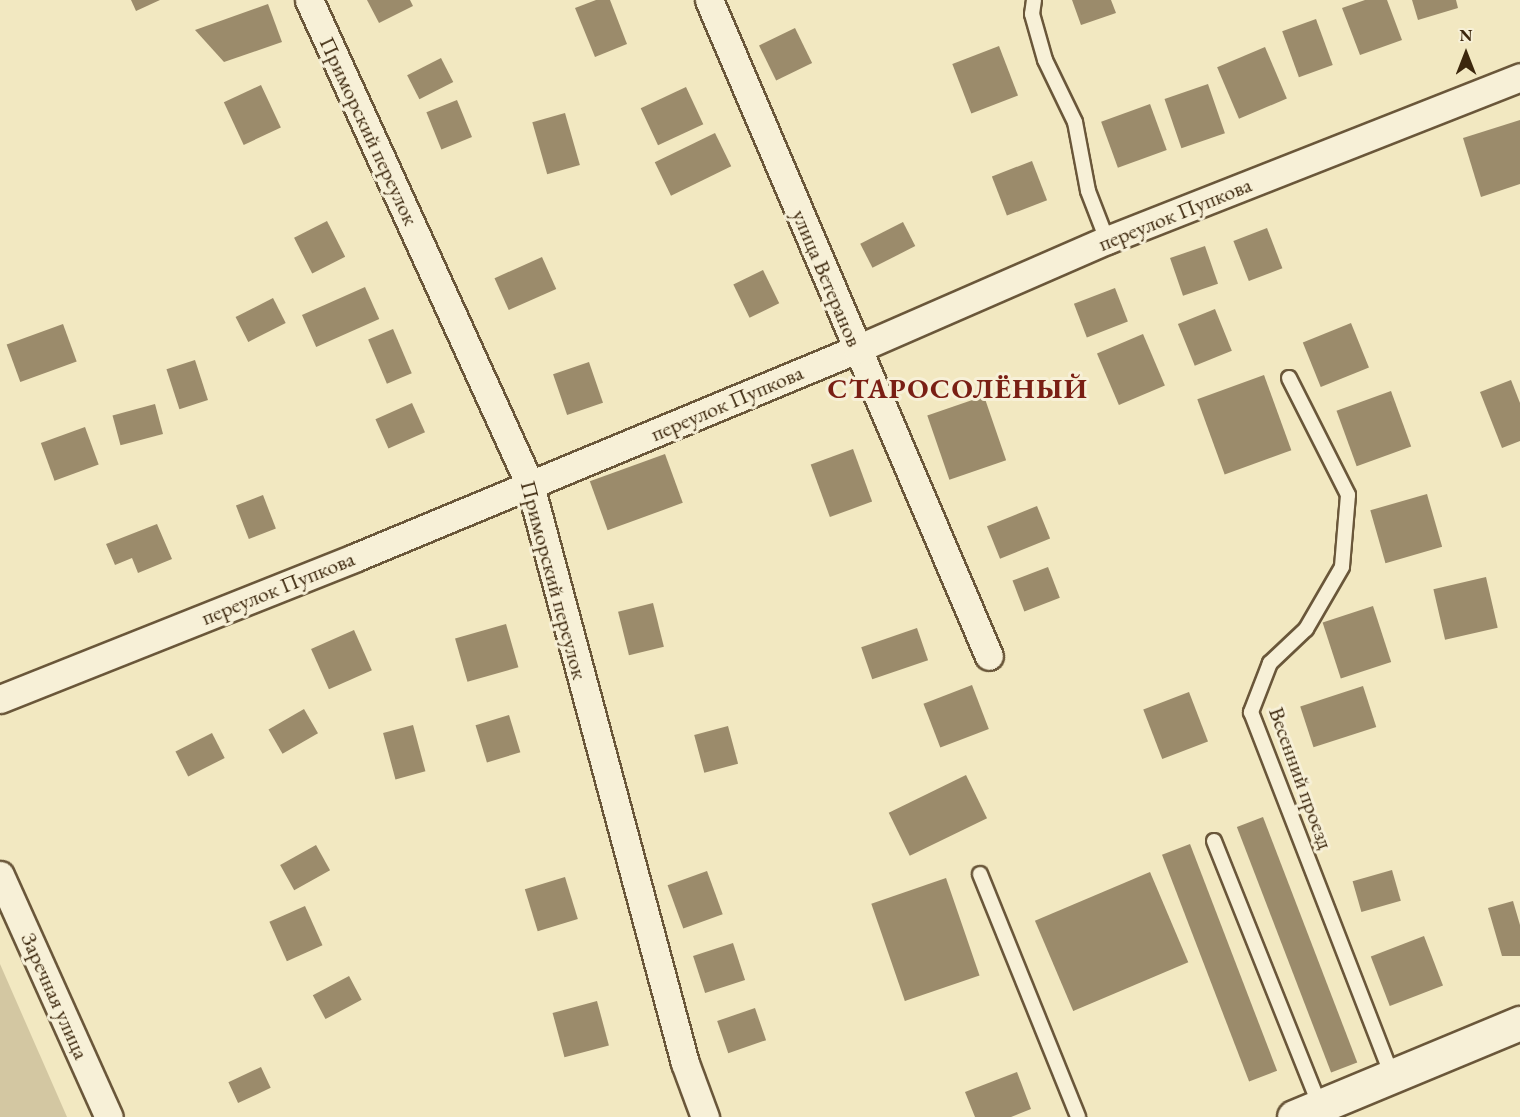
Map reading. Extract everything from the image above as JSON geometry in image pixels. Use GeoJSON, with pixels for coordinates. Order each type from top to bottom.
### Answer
{"type":"FeatureCollection","features":[{"type":"Feature","properties":{"kind":"street","name":"Приморский переулок"},"geometry":{"type":"LineString","coordinates":[[309,0],[530,485],[682,1052],[705,1117]]}},
{"type":"Feature","properties":{"kind":"street","name":"улица Ветеранов"},"geometry":{"type":"LineString","coordinates":[[709,0],[989,656]]}},
{"type":"Feature","properties":{"kind":"street","name":"переулок Пупкова"},"geometry":{"type":"LineString","coordinates":[[0,699],[530,485],[857,349],[1107,240],[1520,77]]}},
{"type":"Feature","properties":{"kind":"street","name":"Заречная улица"},"geometry":{"type":"LineString","coordinates":[[0,875],[109,1117]]}},
{"type":"Feature","properties":{"kind":"street"},"geometry":{"type":"LineString","coordinates":[[1307,1112],[1520,1023]]}},
{"type":"Feature","properties":{"kind":"lane"},"geometry":{"type":"LineString","coordinates":[[1034,0],[1032,14],[1045,60],[1075,122],[1088,191],[1107,240]]}},
{"type":"Feature","properties":{"kind":"lane","name":"Весенний проезд"},"geometry":{"type":"LineString","coordinates":[[1289,378],[1348,495],[1342,567],[1306,629],[1270,663],[1251,712],[1392,1076]]}},
{"type":"Feature","properties":{"kind":"lane"},"geometry":{"type":"LineString","coordinates":[[1214,841],[1307,1112]]}},
{"type":"Feature","properties":{"kind":"lane"},"geometry":{"type":"LineString","coordinates":[[980,874],[1077,1117]]}},
{"type":"Feature","properties":{"kind":"shaded area"},"geometry":{"type":"Polygon","coordinates":[[[0,964],[67,1117],[0,1117],[0,964]]]}},
{"type":"Feature","properties":{"kind":"building"},"geometry":{"type":"Polygon","coordinates":[[[131,0],[160,0],[136,11],[131,0]]]}},
{"type":"Feature","properties":{"kind":"building"},"geometry":{"type":"Polygon","coordinates":[[[367,0],[410,0],[413,6],[379,23],[367,0]]]}},
{"type":"Feature","properties":{"kind":"building"},"geometry":{"type":"Polygon","coordinates":[[[596,0],[610,0],[627,44],[595,57],[575,8],[596,0]]]}},
{"type":"Feature","properties":{"kind":"building"},"geometry":{"type":"Polygon","coordinates":[[[1072,0],[1111,0],[1116,13],[1081,25],[1072,0]]]}},
{"type":"Feature","properties":{"kind":"building"},"geometry":{"type":"Polygon","coordinates":[[[1365,0],[1387,0],[1402,40],[1360,55],[1342,8],[1365,0]]]}},
{"type":"Feature","properties":{"kind":"building"},"geometry":{"type":"Polygon","coordinates":[[[1412,0],[1456,0],[1458,8],[1418,20],[1412,0]]]}},
{"type":"Feature","properties":{"kind":"building"},"geometry":{"type":"Polygon","coordinates":[[[268,4],[282,42],[224,62],[195,30],[268,4]]]}},
{"type":"Feature","properties":{"kind":"building"},"geometry":{"type":"Polygon","coordinates":[[[1316,19],[1333,65],[1299,77],[1282,31],[1316,19]]]}},
{"type":"Feature","properties":{"kind":"building"},"geometry":{"type":"Polygon","coordinates":[[[795,28],[812,63],[776,81],[759,46],[795,28]]]}},
{"type":"Feature","properties":{"kind":"building"},"geometry":{"type":"Polygon","coordinates":[[[999,46],[1018,95],[971,113],[952,64],[999,46]]]}},
{"type":"Feature","properties":{"kind":"building"},"geometry":{"type":"Polygon","coordinates":[[[1265,47],[1287,99],[1239,119],[1217,67],[1265,47]]]}},
{"type":"Feature","properties":{"kind":"building"},"geometry":{"type":"Polygon","coordinates":[[[441,58],[453,82],[419,99],[407,75],[441,58]]]}},
{"type":"Feature","properties":{"kind":"building"},"geometry":{"type":"Polygon","coordinates":[[[1208,84],[1225,133],[1181,148],[1165,99],[1208,84]]]}},
{"type":"Feature","properties":{"kind":"building"},"geometry":{"type":"Polygon","coordinates":[[[261,85],[281,128],[244,145],[224,102],[261,85]]]}},
{"type":"Feature","properties":{"kind":"building"},"geometry":{"type":"Polygon","coordinates":[[[686,87],[703,124],[658,145],[641,108],[686,87]]]}},
{"type":"Feature","properties":{"kind":"building"},"geometry":{"type":"Polygon","coordinates":[[[457,100],[472,137],[441,149],[426,112],[457,100]]]}},
{"type":"Feature","properties":{"kind":"building"},"geometry":{"type":"Polygon","coordinates":[[[1150,104],[1167,150],[1118,168],[1101,122],[1150,104]]]}},
{"type":"Feature","properties":{"kind":"building"},"geometry":{"type":"Polygon","coordinates":[[[565,113],[580,165],[547,174],[532,122],[565,113]]]}},
{"type":"Feature","properties":{"kind":"building"},"geometry":{"type":"Polygon","coordinates":[[[1520,120],[1520,184],[1481,197],[1463,138],[1520,120]]]}},
{"type":"Feature","properties":{"kind":"building"},"geometry":{"type":"Polygon","coordinates":[[[715,133],[731,166],[671,196],[655,162],[715,133]]]}},
{"type":"Feature","properties":{"kind":"building"},"geometry":{"type":"Polygon","coordinates":[[[1032,161],[1047,200],[1007,216],[992,176],[1032,161]]]}},
{"type":"Feature","properties":{"kind":"building"},"geometry":{"type":"Polygon","coordinates":[[[327,221],[345,257],[312,273],[294,238],[327,221]]]}},
{"type":"Feature","properties":{"kind":"building"},"geometry":{"type":"Polygon","coordinates":[[[903,222],[915,246],[872,268],[860,244],[903,222]]]}},
{"type":"Feature","properties":{"kind":"building"},"geometry":{"type":"Polygon","coordinates":[[[1267,228],[1282,268],[1249,281],[1233,241],[1267,228]]]}},
{"type":"Feature","properties":{"kind":"building"},"geometry":{"type":"Polygon","coordinates":[[[1205,246],[1218,284],[1183,296],[1170,258],[1205,246]]]}},
{"type":"Feature","properties":{"kind":"building"},"geometry":{"type":"Polygon","coordinates":[[[542,257],[556,289],[509,310],[494,278],[542,257]]]}},
{"type":"Feature","properties":{"kind":"building"},"geometry":{"type":"Polygon","coordinates":[[[763,270],[779,303],[750,318],[733,284],[763,270]]]}},
{"type":"Feature","properties":{"kind":"building"},"geometry":{"type":"Polygon","coordinates":[[[365,287],[379,319],[316,347],[302,315],[365,287]]]}},
{"type":"Feature","properties":{"kind":"building"},"geometry":{"type":"Polygon","coordinates":[[[1115,288],[1128,322],[1087,337],[1074,304],[1115,288]]]}},
{"type":"Feature","properties":{"kind":"building"},"geometry":{"type":"Polygon","coordinates":[[[273,298],[286,323],[248,342],[236,317],[273,298]]]}},
{"type":"Feature","properties":{"kind":"building"},"geometry":{"type":"Polygon","coordinates":[[[1215,309],[1232,351],[1195,366],[1178,324],[1215,309]]]}},
{"type":"Feature","properties":{"kind":"building"},"geometry":{"type":"Polygon","coordinates":[[[1351,323],[1369,368],[1321,387],[1303,342],[1351,323]]]}},
{"type":"Feature","properties":{"kind":"building"},"geometry":{"type":"Polygon","coordinates":[[[63,324],[77,362],[20,382],[7,345],[63,324]]]}},
{"type":"Feature","properties":{"kind":"building"},"geometry":{"type":"Polygon","coordinates":[[[393,329],[412,373],[387,384],[368,340],[393,329]]]}},
{"type":"Feature","properties":{"kind":"building"},"geometry":{"type":"Polygon","coordinates":[[[1143,334],[1165,386],[1119,405],[1097,354],[1143,334]]]}},
{"type":"Feature","properties":{"kind":"building"},"geometry":{"type":"Polygon","coordinates":[[[195,360],[208,400],[179,409],[166,369],[195,360]]]}},
{"type":"Feature","properties":{"kind":"building"},"geometry":{"type":"Polygon","coordinates":[[[589,362],[603,403],[567,415],[553,374],[589,362]]]}},
{"type":"Feature","properties":{"kind":"building"},"geometry":{"type":"Polygon","coordinates":[[[1264,375],[1291,450],[1225,474],[1197,399],[1264,375]]]}},
{"type":"Feature","properties":{"kind":"building"},"geometry":{"type":"Polygon","coordinates":[[[1511,380],[1520,403],[1520,441],[1502,448],[1480,392],[1511,380]]]}},
{"type":"Feature","properties":{"kind":"building"},"geometry":{"type":"Polygon","coordinates":[[[1391,391],[1411,446],[1357,466],[1336,411],[1391,391]]]}},
{"type":"Feature","properties":{"kind":"building"},"geometry":{"type":"Polygon","coordinates":[[[984,396],[1006,460],[949,480],[927,416],[984,396]]]}},
{"type":"Feature","properties":{"kind":"building"},"geometry":{"type":"Polygon","coordinates":[[[412,403],[425,432],[388,449],[375,419],[412,403]]]}},
{"type":"Feature","properties":{"kind":"building"},"geometry":{"type":"Polygon","coordinates":[[[155,404],[163,434],[121,445],[112,415],[155,404]]]}},
{"type":"Feature","properties":{"kind":"building"},"geometry":{"type":"Polygon","coordinates":[[[85,427],[99,465],[55,481],[41,443],[85,427]]]}},
{"type":"Feature","properties":{"kind":"building"},"geometry":{"type":"Polygon","coordinates":[[[853,449],[872,502],[830,517],[811,464],[853,449]]]}},
{"type":"Feature","properties":{"kind":"building"},"geometry":{"type":"Polygon","coordinates":[[[665,454],[683,503],[608,530],[590,481],[665,454]]]}},
{"type":"Feature","properties":{"kind":"building"},"geometry":{"type":"Polygon","coordinates":[[[1427,494],[1442,547],[1385,563],[1370,510],[1427,494]]]}},
{"type":"Feature","properties":{"kind":"building"},"geometry":{"type":"Polygon","coordinates":[[[263,495],[276,529],[249,539],[236,505],[263,495]]]}},
{"type":"Feature","properties":{"kind":"building"},"geometry":{"type":"Polygon","coordinates":[[[1037,506],[1050,538],[1000,559],[987,526],[1037,506]]]}},
{"type":"Feature","properties":{"kind":"building"},"geometry":{"type":"Polygon","coordinates":[[[157,524],[172,559],[138,573],[132,558],[115,565],[106,544],[157,524]]]}},
{"type":"Feature","properties":{"kind":"building"},"geometry":{"type":"Polygon","coordinates":[[[1048,567],[1060,598],[1024,611],[1013,581],[1048,567]]]}},
{"type":"Feature","properties":{"kind":"building"},"geometry":{"type":"Polygon","coordinates":[[[1486,577],[1498,628],[1445,640],[1433,589],[1486,577]]]}},
{"type":"Feature","properties":{"kind":"building"},"geometry":{"type":"Polygon","coordinates":[[[653,603],[664,647],[629,655],[618,612],[653,603]]]}},
{"type":"Feature","properties":{"kind":"building"},"geometry":{"type":"Polygon","coordinates":[[[1373,606],[1391,662],[1341,678],[1323,622],[1373,606]]]}},
{"type":"Feature","properties":{"kind":"building"},"geometry":{"type":"Polygon","coordinates":[[[506,624],[518,667],[467,682],[455,639],[506,624]]]}},
{"type":"Feature","properties":{"kind":"building"},"geometry":{"type":"Polygon","coordinates":[[[917,628],[928,660],[872,679],[861,647],[917,628]]]}},
{"type":"Feature","properties":{"kind":"building"},"geometry":{"type":"Polygon","coordinates":[[[354,630],[372,670],[329,689],[311,649],[354,630]]]}},
{"type":"Feature","properties":{"kind":"building"},"geometry":{"type":"Polygon","coordinates":[[[972,685],[989,729],[940,748],[923,704],[972,685]]]}},
{"type":"Feature","properties":{"kind":"building"},"geometry":{"type":"Polygon","coordinates":[[[1363,686],[1376,727],[1314,747],[1300,706],[1363,686]]]}},
{"type":"Feature","properties":{"kind":"building"},"geometry":{"type":"Polygon","coordinates":[[[1189,692],[1208,741],[1162,759],[1143,710],[1189,692]]]}},
{"type":"Feature","properties":{"kind":"building"},"geometry":{"type":"Polygon","coordinates":[[[304,709],[318,733],[282,754],[268,730],[304,709]]]}},
{"type":"Feature","properties":{"kind":"building"},"geometry":{"type":"Polygon","coordinates":[[[509,715],[520,752],[487,763],[476,725],[509,715]]]}},
{"type":"Feature","properties":{"kind":"building"},"geometry":{"type":"Polygon","coordinates":[[[413,725],[425,771],[395,779],[383,733],[413,725]]]}},
{"type":"Feature","properties":{"kind":"building"},"geometry":{"type":"Polygon","coordinates":[[[728,726],[738,764],[704,773],[694,735],[728,726]]]}},
{"type":"Feature","properties":{"kind":"building"},"geometry":{"type":"Polygon","coordinates":[[[212,733],[225,758],[188,777],[175,752],[212,733]]]}},
{"type":"Feature","properties":{"kind":"building"},"geometry":{"type":"Polygon","coordinates":[[[966,775],[987,818],[910,856],[889,813],[966,775]]]}},
{"type":"Feature","properties":{"kind":"building"},"geometry":{"type":"Polygon","coordinates":[[[1263,817],[1357,1063],[1331,1073],[1237,827],[1263,817]]]}},
{"type":"Feature","properties":{"kind":"building"},"geometry":{"type":"Polygon","coordinates":[[[1190,844],[1277,1071],[1249,1082],[1162,855],[1190,844]]]}},
{"type":"Feature","properties":{"kind":"building"},"geometry":{"type":"Polygon","coordinates":[[[316,845],[330,870],[294,890],[280,865],[316,845]]]}},
{"type":"Feature","properties":{"kind":"building"},"geometry":{"type":"Polygon","coordinates":[[[1392,870],[1401,901],[1361,912],[1353,881],[1392,870]]]}},
{"type":"Feature","properties":{"kind":"building"},"geometry":{"type":"Polygon","coordinates":[[[707,871],[723,914],[683,929],[668,885],[707,871]]]}},
{"type":"Feature","properties":{"kind":"building"},"geometry":{"type":"Polygon","coordinates":[[[1150,872],[1188,962],[1073,1011],[1035,921],[1150,872]]]}},
{"type":"Feature","properties":{"kind":"building"},"geometry":{"type":"Polygon","coordinates":[[[565,877],[578,919],[538,931],[525,889],[565,877]]]}},
{"type":"Feature","properties":{"kind":"building"},"geometry":{"type":"Polygon","coordinates":[[[946,878],[980,975],[905,1001],[871,904],[946,878]]]}},
{"type":"Feature","properties":{"kind":"building"},"geometry":{"type":"Polygon","coordinates":[[[1513,901],[1520,925],[1520,956],[1502,956],[1488,908],[1513,901]]]}},
{"type":"Feature","properties":{"kind":"building"},"geometry":{"type":"Polygon","coordinates":[[[305,906],[322,945],[287,961],[269,922],[305,906]]]}},
{"type":"Feature","properties":{"kind":"building"},"geometry":{"type":"Polygon","coordinates":[[[1424,936],[1443,985],[1390,1006],[1371,956],[1424,936]]]}},
{"type":"Feature","properties":{"kind":"building"},"geometry":{"type":"Polygon","coordinates":[[[733,943],[745,980],[705,993],[693,956],[733,943]]]}},
{"type":"Feature","properties":{"kind":"building"},"geometry":{"type":"Polygon","coordinates":[[[349,976],[362,1000],[325,1019],[313,995],[349,976]]]}},
{"type":"Feature","properties":{"kind":"building"},"geometry":{"type":"Polygon","coordinates":[[[597,1001],[609,1045],[564,1057],[553,1013],[597,1001]]]}},
{"type":"Feature","properties":{"kind":"building"},"geometry":{"type":"Polygon","coordinates":[[[755,1008],[766,1040],[728,1053],[717,1021],[755,1008]]]}},
{"type":"Feature","properties":{"kind":"building"},"geometry":{"type":"Polygon","coordinates":[[[261,1067],[271,1088],[238,1103],[228,1082],[261,1067]]]}},
{"type":"Feature","properties":{"kind":"building"},"geometry":{"type":"Polygon","coordinates":[[[1017,1072],[1031,1109],[1011,1117],[975,1117],[965,1092],[1017,1072]]]}},
{"type":"Feature","properties":{"kind":"district","name":"СТАРОCОЛЁНЫЙ"},"geometry":{"type":"Point","coordinates":[958,388]}}]}
